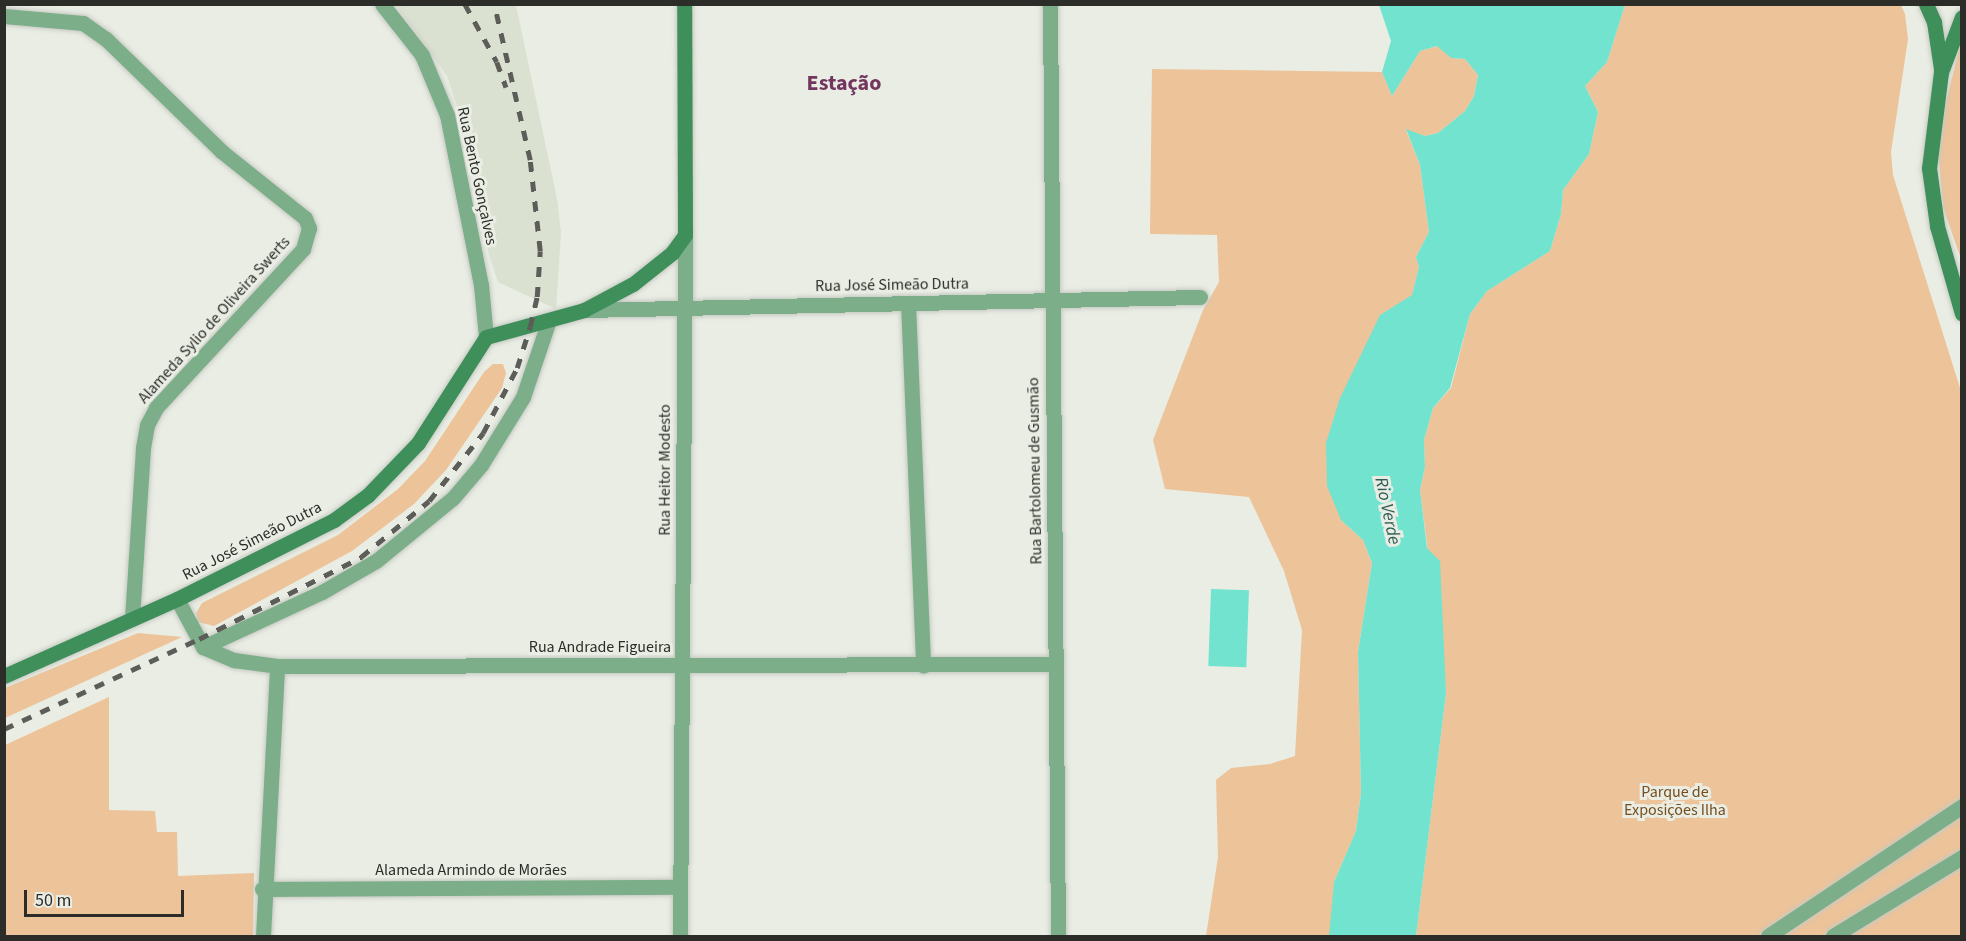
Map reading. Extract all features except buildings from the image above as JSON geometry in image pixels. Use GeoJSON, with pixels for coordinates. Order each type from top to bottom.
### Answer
{"type":"FeatureCollection","features":[{"type":"Feature","properties":{"kind":"main road","name":"Rua Heitor Modesto"},"geometry":{"type":"LineString","coordinates":[[684,4],[685,235]]}},
{"type":"Feature","properties":{"kind":"main road"},"geometry":{"type":"LineString","coordinates":[[1926,4],[1934,22],[1941,72]]}},
{"type":"Feature","properties":{"kind":"main road"},"geometry":{"type":"LineString","coordinates":[[1962,17],[1941,72],[1929,168],[1937,226],[1962,314]]}},
{"type":"Feature","properties":{"kind":"main road","name":"Rua José Simeão Dutra"},"geometry":{"type":"LineString","coordinates":[[4,676],[132,617],[177,599],[292,544],[368,495],[418,443],[486,336],[548,323],[584,310],[633,284],[672,253],[685,235]]}},
{"type":"Feature","properties":{"kind":"street","name":"Rua Bento Gonçalves"},"geometry":{"type":"LineString","coordinates":[[382,4],[422,55],[447,115],[481,285],[486,336]]}},
{"type":"Feature","properties":{"kind":"street","name":"Rua Bartolomeu de Gusmão"},"geometry":{"type":"LineString","coordinates":[[1050,4],[1050,300],[1058,936]]}},
{"type":"Feature","properties":{"kind":"street","name":"Alameda Sylio de Oliveira Swerts"},"geometry":{"type":"LineString","coordinates":[[4,16],[83,23],[106,39],[179,114],[305,218],[309,228],[303,249],[156,408],[147,425],[142,448],[132,617]]}},
{"type":"Feature","properties":{"kind":"street","name":"Rua Heitor Modesto"},"geometry":{"type":"LineString","coordinates":[[680,936],[685,235]]}},
{"type":"Feature","properties":{"kind":"street","name":"Rua José Simeão Dutra"},"geometry":{"type":"LineString","coordinates":[[584,310],[1200,297]]}},
{"type":"Feature","properties":{"kind":"street"},"geometry":{"type":"LineString","coordinates":[[908,303],[923,666]]}},
{"type":"Feature","properties":{"kind":"street"},"geometry":{"type":"LineString","coordinates":[[177,599],[203,647],[322,592],[376,561],[453,498],[481,465],[523,397],[548,323]]}},
{"type":"Feature","properties":{"kind":"street","name":"Rua Andrade Figueira"},"geometry":{"type":"LineString","coordinates":[[203,647],[234,660],[277,666],[1055,664]]}},
{"type":"Feature","properties":{"kind":"street"},"geometry":{"type":"LineString","coordinates":[[262,936],[262,889],[270,742],[277,711],[277,666]]}},
{"type":"Feature","properties":{"kind":"street"},"geometry":{"type":"LineString","coordinates":[[1768,936],[1962,806]]}},
{"type":"Feature","properties":{"kind":"street"},"geometry":{"type":"LineString","coordinates":[[1833,936],[1962,856]]}},
{"type":"Feature","properties":{"kind":"street","name":"Alameda Armindo de Morães"},"geometry":{"type":"LineString","coordinates":[[262,889],[680,887]]}},
{"type":"Feature","properties":{"kind":"shaded area"},"geometry":{"type":"Polygon","coordinates":[[[396,5],[516,5],[557,199],[561,233],[556,309],[498,282],[489,255],[465,130],[447,76],[396,5]]]}},
{"type":"Feature","properties":{"kind":"green space","name":"Parque de Exposições Ilha"},"geometry":{"type":"Polygon","coordinates":[[[1625,5],[1901,5],[1905,14],[1908,39],[1891,152],[1893,175],[1961,391],[1961,936],[1416,936],[1446,693],[1420,490],[1425,467],[1424,440],[1433,408],[1451,388],[1470,314],[1487,291],[1550,251],[1561,214],[1563,190],[1589,154],[1598,112],[1585,86],[1607,62],[1625,5]]]}},
{"type":"Feature","properties":{"kind":"green space"},"geometry":{"type":"Polygon","coordinates":[[[1961,42],[1961,259],[1943,207],[1937,137],[1961,42]]]}},
{"type":"Feature","properties":{"kind":"green space"},"geometry":{"type":"Polygon","coordinates":[[[1438,46],[1451,58],[1465,59],[1478,75],[1474,96],[1465,111],[1438,133],[1425,136],[1406,130],[1420,165],[1429,232],[1416,257],[1419,267],[1412,296],[1380,315],[1341,520],[1363,540],[1372,563],[1358,652],[1361,793],[1356,831],[1334,882],[1331,932],[1329,936],[1206,936],[1218,857],[1216,780],[1231,768],[1270,764],[1295,756],[1302,630],[1284,571],[1249,497],[1165,489],[1153,440],[1203,310],[1219,282],[1217,235],[1150,234],[1152,69],[1382,72],[1392,96],[1420,51],[1438,46]]]}},
{"type":"Feature","properties":{"kind":"green space"},"geometry":{"type":"Polygon","coordinates":[[[493,364],[503,364],[506,373],[502,388],[446,470],[414,504],[352,551],[214,626],[198,622],[196,613],[202,603],[338,535],[398,489],[425,461],[484,372],[493,364]]]}},
{"type":"Feature","properties":{"kind":"green space"},"geometry":{"type":"Polygon","coordinates":[[[138,633],[182,637],[5,718],[5,688],[138,633]]]}},
{"type":"Feature","properties":{"kind":"green space"},"geometry":{"type":"Polygon","coordinates":[[[109,697],[109,810],[155,811],[157,832],[177,832],[178,876],[254,873],[253,936],[5,936],[5,745],[109,697]]]}},
{"type":"Feature","properties":{"kind":"water","name":"Rio Verde"},"geometry":{"type":"Polygon","coordinates":[[[1379,5],[1625,5],[1607,62],[1585,86],[1598,112],[1589,154],[1563,190],[1561,214],[1550,251],[1487,291],[1470,314],[1450,388],[1433,408],[1424,440],[1425,467],[1420,490],[1427,548],[1440,561],[1446,693],[1416,936],[1329,936],[1334,882],[1356,831],[1361,793],[1358,652],[1372,563],[1363,540],[1341,520],[1327,486],[1326,443],[1340,398],[1380,315],[1412,295],[1419,267],[1416,257],[1429,232],[1420,165],[1406,129],[1425,136],[1438,133],[1465,111],[1474,96],[1478,75],[1465,59],[1451,58],[1437,46],[1420,51],[1392,96],[1382,72],[1391,41],[1379,5]]]}},
{"type":"Feature","properties":{"kind":"water"},"geometry":{"type":"Polygon","coordinates":[[[1211,589],[1249,590],[1246,667],[1208,666],[1211,589]]]}},
{"type":"Feature","properties":{"kind":"railway"},"geometry":{"type":"LineString","coordinates":[[465,4],[497,62],[506,87]]}},
{"type":"Feature","properties":{"kind":"railway"},"geometry":{"type":"LineString","coordinates":[[4,729],[199,639],[361,557],[429,501],[483,433],[517,368],[530,327],[537,297],[540,251],[530,160],[494,4]]}},
{"type":"Feature","properties":{"kind":"district","name":"Estação"},"geometry":{"type":"Point","coordinates":[844,84]}}]}
